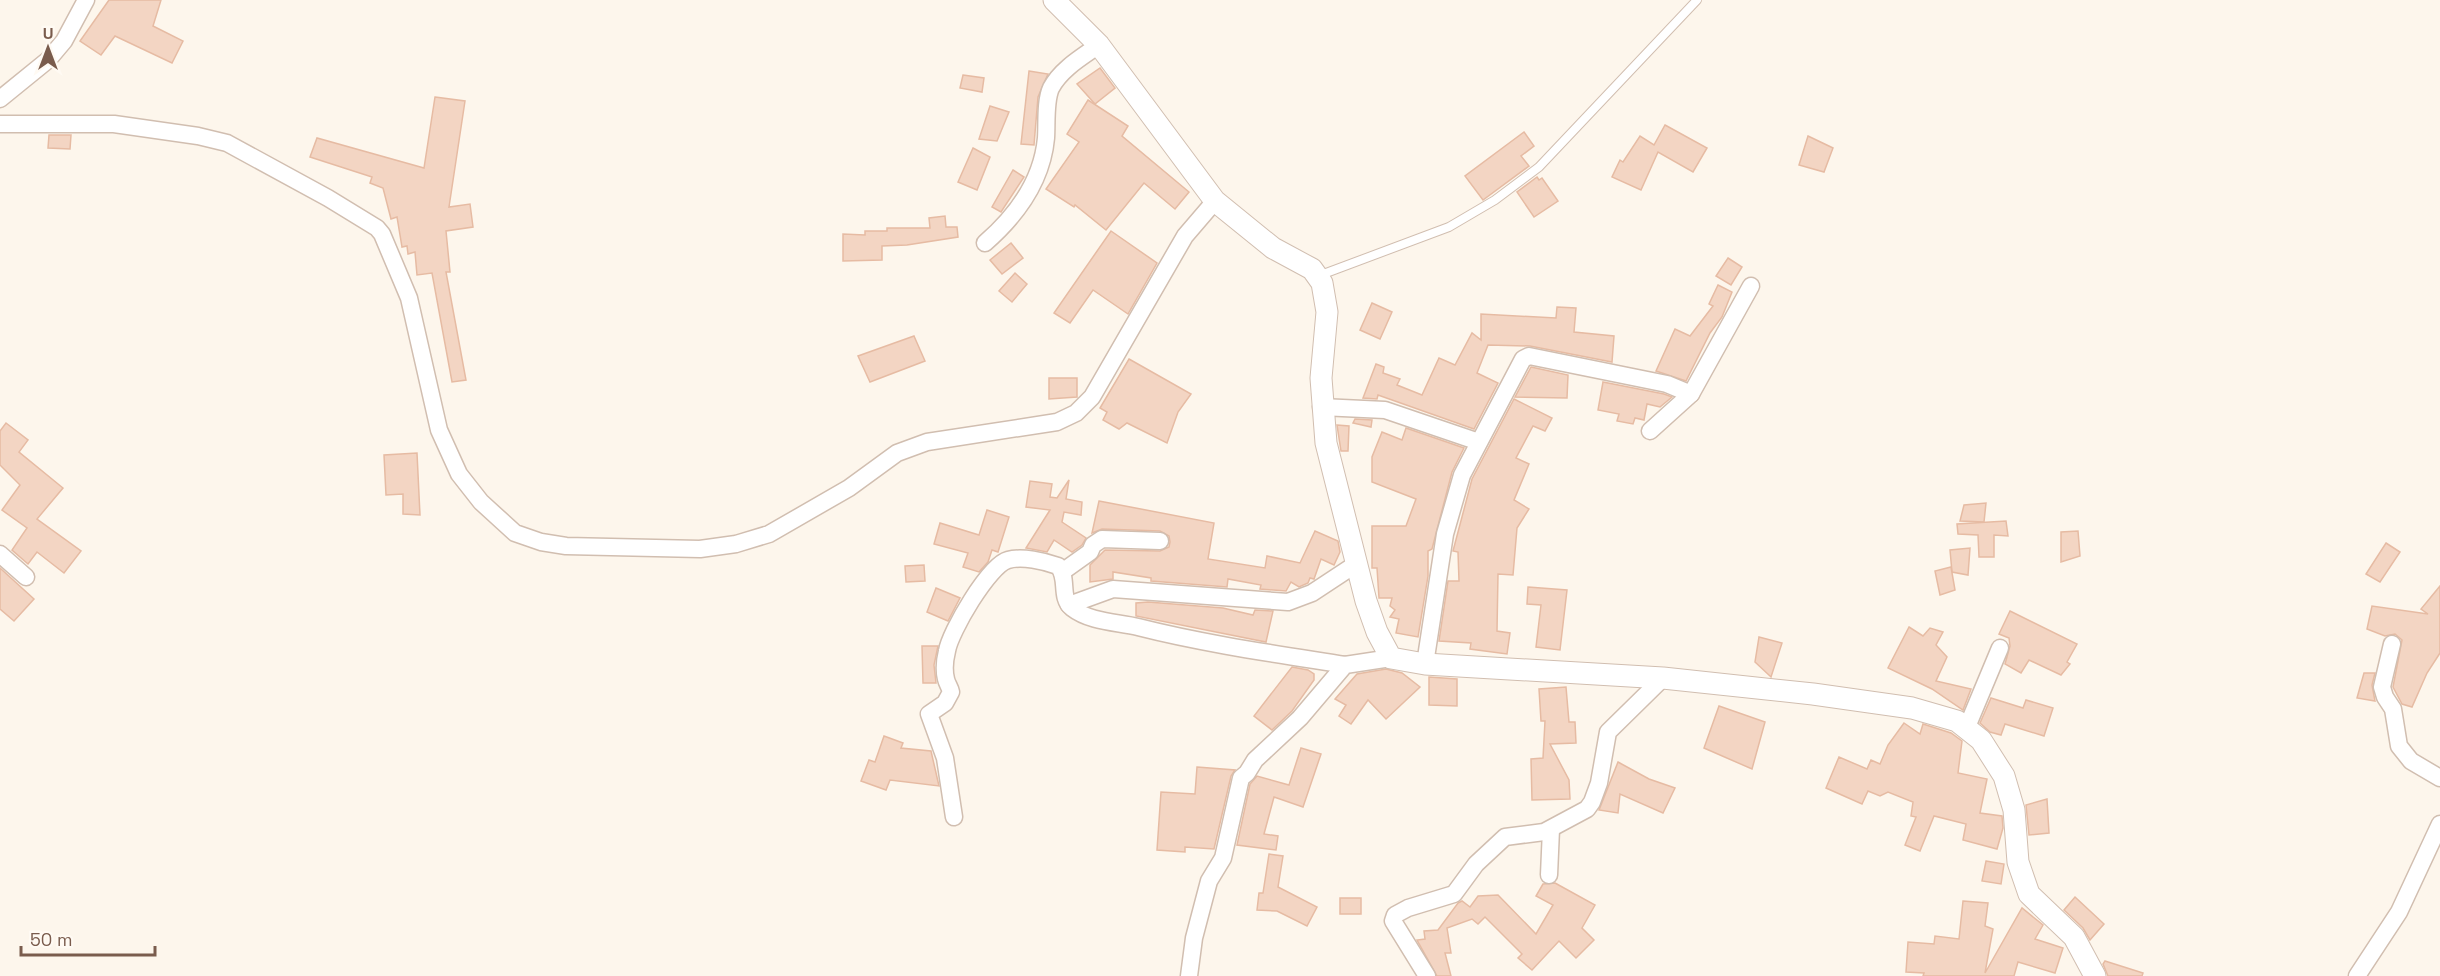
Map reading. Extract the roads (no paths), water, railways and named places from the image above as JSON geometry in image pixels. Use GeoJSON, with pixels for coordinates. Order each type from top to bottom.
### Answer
{"type":"FeatureCollection","features":[{"type":"Feature","properties":{"kind":"street"},"geometry":{"type":"LineString","coordinates":[[0,99],[48,60],[63,41],[86,0]]}},
{"type":"Feature","properties":{"kind":"street"},"geometry":{"type":"LineString","coordinates":[[1054,0],[1099,45],[1215,201],[1273,248],[1312,269],[1317,276],[1324,290],[1327,312],[1320,378],[1326,443],[1356,564],[1377,632],[1391,658]]}},
{"type":"Feature","properties":{"kind":"street"},"geometry":{"type":"LineString","coordinates":[[985,243],[1009,222],[1020,208],[1035,177],[1045,147],[1050,90],[1071,65],[1099,45]]}},
{"type":"Feature","properties":{"kind":"street"},"geometry":{"type":"LineString","coordinates":[[0,124],[114,124],[198,135],[227,143],[319,192],[377,228],[382,234],[409,298],[431,404],[439,430],[459,474],[481,502],[515,533],[541,542],[566,546],[700,549],[736,544],[769,534],[801,517],[849,488],[897,453],[927,442],[1068,418],[1092,397],[1185,236],[1215,201]]}},
{"type":"Feature","properties":{"kind":"street"},"geometry":{"type":"LineString","coordinates":[[1650,431],[1691,394],[1751,286]]}},
{"type":"Feature","properties":{"kind":"street"},"geometry":{"type":"LineString","coordinates":[[1425,664],[1445,534],[1462,475],[1526,356],[1667,384],[1691,394]]}},
{"type":"Feature","properties":{"kind":"street"},"geometry":{"type":"LineString","coordinates":[[1321,406],[1385,410],[1479,442]]}},
{"type":"Feature","properties":{"kind":"street"},"geometry":{"type":"LineString","coordinates":[[1062,572],[1090,552],[1093,545],[1102,539],[1160,541]]}},
{"type":"Feature","properties":{"kind":"street"},"geometry":{"type":"LineString","coordinates":[[0,554],[27,577]]}},
{"type":"Feature","properties":{"kind":"street"},"geometry":{"type":"LineString","coordinates":[[954,817],[945,758],[928,715],[931,710],[945,703],[951,692],[945,668],[951,638],[970,603],[1004,561],[1015,559],[1047,563],[1058,566],[1062,572],[1065,597],[1069,605],[1090,617],[1154,632],[1345,665],[1391,658],[1425,664],[1663,678],[1878,703],[1944,716],[1967,728],[1981,740],[2004,776],[2014,810],[2018,862],[2029,894],[2074,937],[2095,976]]}},
{"type":"Feature","properties":{"kind":"street"},"geometry":{"type":"LineString","coordinates":[[1069,605],[1113,589],[1288,602],[1312,593],[1356,564]]}},
{"type":"Feature","properties":{"kind":"street"},"geometry":{"type":"LineString","coordinates":[[2392,644],[2382,687],[2385,698],[2393,709],[2399,746],[2411,761],[2440,778]]}},
{"type":"Feature","properties":{"kind":"street"},"geometry":{"type":"LineString","coordinates":[[1967,728],[2000,648]]}},
{"type":"Feature","properties":{"kind":"street"},"geometry":{"type":"LineString","coordinates":[[1189,976],[1194,938],[1209,881],[1223,858],[1240,778],[1247,773],[1255,760],[1300,718],[1345,665]]}},
{"type":"Feature","properties":{"kind":"street"},"geometry":{"type":"LineString","coordinates":[[1427,976],[1393,921],[1395,915],[1408,908],[1454,894],[1476,864],[1505,837],[1551,829],[1577,815],[1592,802],[1599,783],[1608,732],[1663,678]]}},
{"type":"Feature","properties":{"kind":"street"},"geometry":{"type":"LineString","coordinates":[[2357,976],[2399,912],[2440,824]]}},
{"type":"Feature","properties":{"kind":"street"},"geometry":{"type":"LineString","coordinates":[[1549,875],[1551,829]]}},
{"type":"Feature","properties":{"kind":"lane"},"geometry":{"type":"LineString","coordinates":[[1317,276],[1449,227],[1495,200],[1539,167],[1697,0]]}}]}
